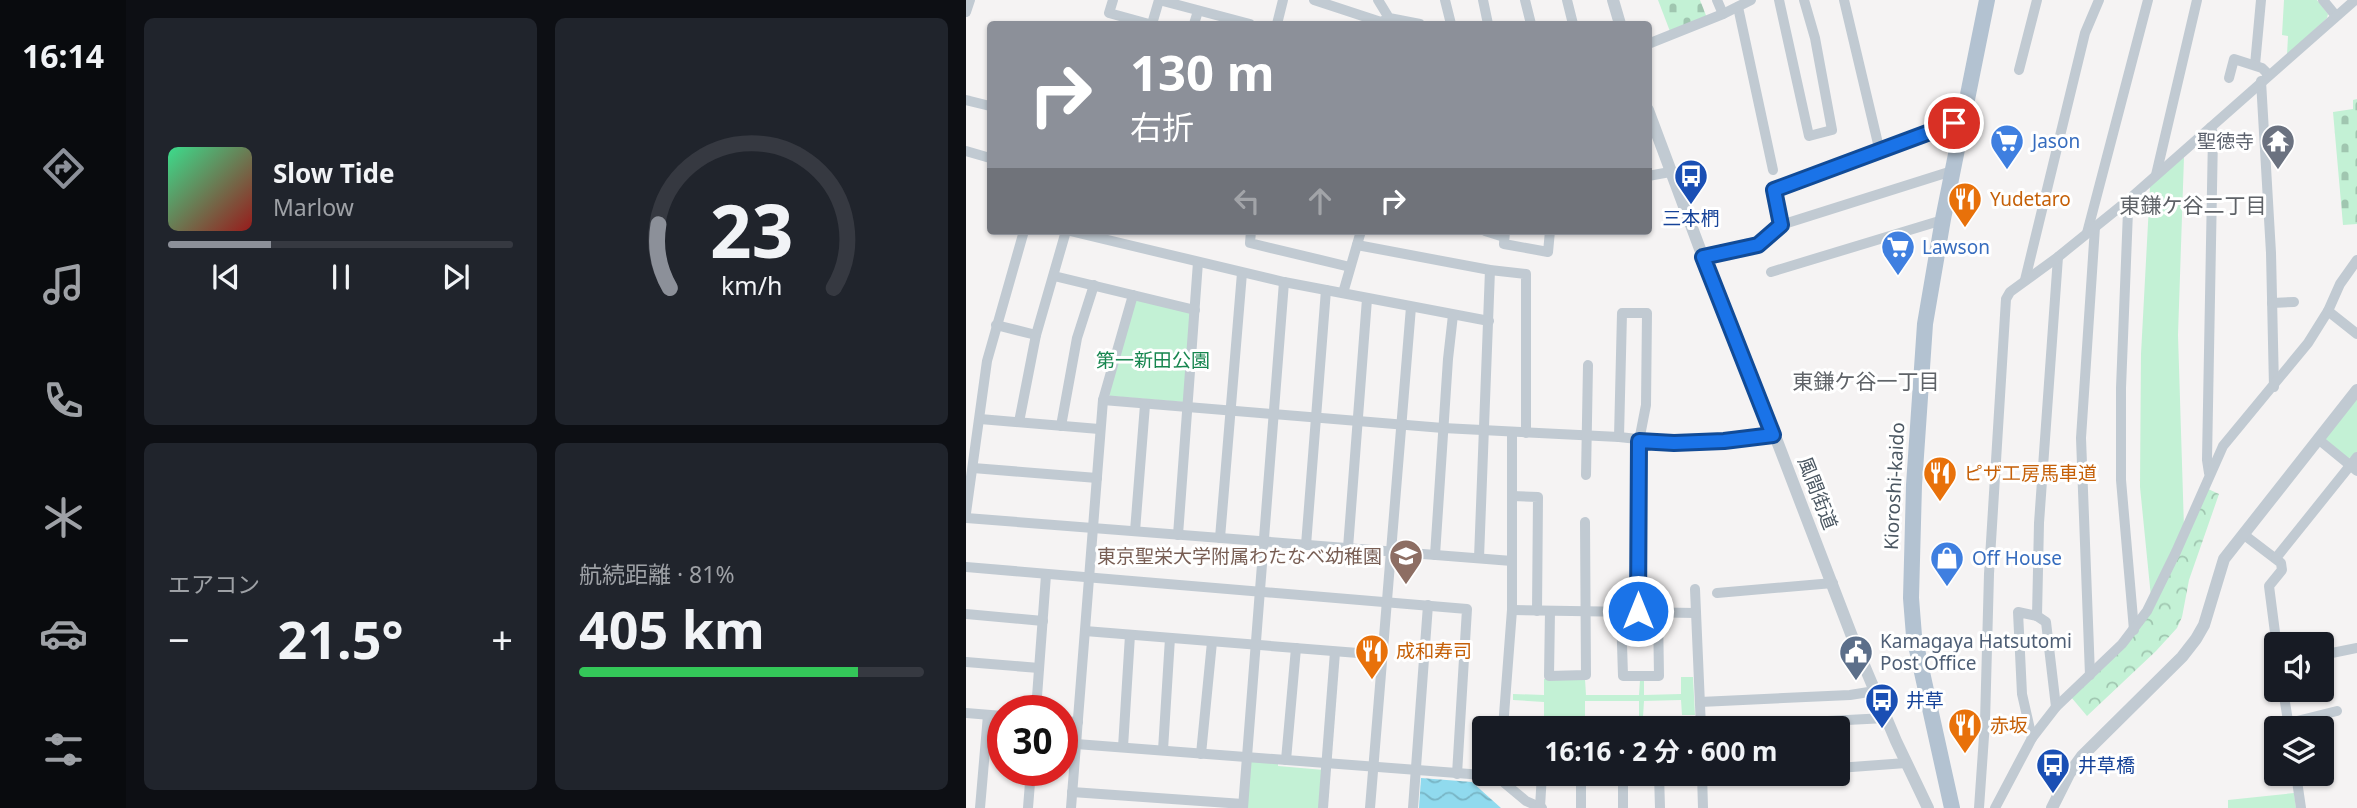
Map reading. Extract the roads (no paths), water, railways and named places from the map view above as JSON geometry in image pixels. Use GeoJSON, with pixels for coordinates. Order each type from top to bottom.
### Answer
{"type":"FeatureCollection","features":[{"type":"Feature","properties":{"kind":"main road","name":"Kioroshi-kaido"},"geometry":{"type":"LineString","coordinates":[[1952,808],[1920,667],[1911,598],[1914,485],[1926,317],[1987,0]]}},
{"type":"Feature","properties":{"kind":"street"},"geometry":{"type":"LineString","coordinates":[[966,12],[970,0]]}},
{"type":"Feature","properties":{"kind":"street"},"geometry":{"type":"LineString","coordinates":[[1113,0],[1110,13],[1140,21]]}},
{"type":"Feature","properties":{"kind":"street"},"geometry":{"type":"LineString","coordinates":[[1152,21],[1159,0],[1238,21]]}},
{"type":"Feature","properties":{"kind":"street"},"geometry":{"type":"LineString","coordinates":[[1278,21],[1283,0]]}},
{"type":"Feature","properties":{"kind":"street"},"geometry":{"type":"LineString","coordinates":[[1314,0],[1378,21]]}},
{"type":"Feature","properties":{"kind":"street"},"geometry":{"type":"LineString","coordinates":[[1378,0],[1389,18]]}},
{"type":"Feature","properties":{"kind":"street"},"geometry":{"type":"LineString","coordinates":[[1445,0],[1450,21]]}},
{"type":"Feature","properties":{"kind":"street"},"geometry":{"type":"LineString","coordinates":[[1483,0],[1487,21]]}},
{"type":"Feature","properties":{"kind":"street"},"geometry":{"type":"LineString","coordinates":[[1525,0],[1530,21]]}},
{"type":"Feature","properties":{"kind":"street"},"geometry":{"type":"LineString","coordinates":[[1567,0],[1572,21]]}},
{"type":"Feature","properties":{"kind":"street"},"geometry":{"type":"LineString","coordinates":[[1613,0],[1618,21]]}},
{"type":"Feature","properties":{"kind":"street"},"geometry":{"type":"LineString","coordinates":[[1717,0],[1723,14]]}},
{"type":"Feature","properties":{"kind":"street"},"geometry":{"type":"LineString","coordinates":[[1652,42],[1751,0]]}},
{"type":"Feature","properties":{"kind":"street"},"geometry":{"type":"LineString","coordinates":[[1779,0],[1808,136],[1832,130],[1815,38],[1804,0]]}},
{"type":"Feature","properties":{"kind":"street"},"geometry":{"type":"LineString","coordinates":[[1844,0],[1880,152]]}},
{"type":"Feature","properties":{"kind":"street"},"geometry":{"type":"LineString","coordinates":[[2019,70],[2036,0]]}},
{"type":"Feature","properties":{"kind":"street"},"geometry":{"type":"LineString","coordinates":[[2025,281],[2078,57],[2099,0]]}},
{"type":"Feature","properties":{"kind":"street"},"geometry":{"type":"LineString","coordinates":[[2090,675],[2081,438],[2091,230],[2148,0]]}},
{"type":"Feature","properties":{"kind":"street"},"geometry":{"type":"LineString","coordinates":[[2156,176],[2197,0]]}},
{"type":"Feature","properties":{"kind":"street"},"geometry":{"type":"LineString","coordinates":[[2255,65],[2261,0]]}},
{"type":"Feature","properties":{"kind":"street"},"geometry":{"type":"LineString","coordinates":[[2323,0],[2336,16]]}},
{"type":"Feature","properties":{"kind":"street"},"geometry":{"type":"LineString","coordinates":[[1979,808],[1985,722],[1989,574],[2006,299],[2010,292],[2126,202],[2355,0]]}},
{"type":"Feature","properties":{"kind":"street"},"geometry":{"type":"LineString","coordinates":[[1738,7],[1773,170]]}},
{"type":"Feature","properties":{"kind":"street"},"geometry":{"type":"LineString","coordinates":[[1195,21],[1198,11]]}},
{"type":"Feature","properties":{"kind":"street"},"geometry":{"type":"LineString","coordinates":[[1383,21],[1389,18],[1404,21]]}},
{"type":"Feature","properties":{"kind":"street"},"geometry":{"type":"LineString","coordinates":[[2229,78],[2234,59],[2255,65],[2265,78],[2274,387]]}},
{"type":"Feature","properties":{"kind":"street"},"geometry":{"type":"LineString","coordinates":[[966,100],[987,105]]}},
{"type":"Feature","properties":{"kind":"street"},"geometry":{"type":"LineString","coordinates":[[1781,225],[1774,190],[1962,120]]}},
{"type":"Feature","properties":{"kind":"street","name":"風間街道"},"geometry":{"type":"LineString","coordinates":[[1652,121],[1875,691],[1928,808]]}},
{"type":"Feature","properties":{"kind":"street"},"geometry":{"type":"LineString","coordinates":[[2209,473],[2211,127]]}},
{"type":"Feature","properties":{"kind":"street"},"geometry":{"type":"LineString","coordinates":[[966,151],[987,157]]}},
{"type":"Feature","properties":{"kind":"street"},"geometry":{"type":"LineString","coordinates":[[1652,175],[1670,172]]}},
{"type":"Feature","properties":{"kind":"street"},"geometry":{"type":"LineString","coordinates":[[1703,257],[1758,245],[1781,225],[1952,172]]}},
{"type":"Feature","properties":{"kind":"street"},"geometry":{"type":"LineString","coordinates":[[2126,202],[2129,211],[2121,388],[2121,480],[2134,630]]}},
{"type":"Feature","properties":{"kind":"street"},"geometry":{"type":"LineString","coordinates":[[1771,272],[1936,222],[1942,224]]}},
{"type":"Feature","properties":{"kind":"street"},"geometry":{"type":"LineString","coordinates":[[966,513],[987,361],[1023,235]]}},
{"type":"Feature","properties":{"kind":"street"},"geometry":{"type":"LineString","coordinates":[[1019,422],[1036,335],[1067,235]]}},
{"type":"Feature","properties":{"kind":"street"},"geometry":{"type":"LineString","coordinates":[[1085,235],[1284,282],[1489,321]]}},
{"type":"Feature","properties":{"kind":"street"},"geometry":{"type":"LineString","coordinates":[[1251,235],[1250,243],[1350,267]]}},
{"type":"Feature","properties":{"kind":"street"},"geometry":{"type":"LineString","coordinates":[[1343,293],[1360,235]]}},
{"type":"Feature","properties":{"kind":"street"},"geometry":{"type":"LineString","coordinates":[[1505,235],[1504,244],[1548,252],[1550,235]]}},
{"type":"Feature","properties":{"kind":"street"},"geometry":{"type":"LineString","coordinates":[[1357,244],[1490,270],[1526,274],[1525,433]]}},
{"type":"Feature","properties":{"kind":"street"},"geometry":{"type":"LineString","coordinates":[[2037,616],[2039,523],[2058,257]]}},
{"type":"Feature","properties":{"kind":"street"},"geometry":{"type":"LineString","coordinates":[[1995,808],[2032,738],[2056,707],[2134,630],[2147,611],[2223,446],[2308,343],[2353,272],[2357,260]]}},
{"type":"Feature","properties":{"kind":"street"},"geometry":{"type":"LineString","coordinates":[[1178,535],[1198,262]]}},
{"type":"Feature","properties":{"kind":"street"},"geometry":{"type":"LineString","coordinates":[[1479,558],[1490,270]]}},
{"type":"Feature","properties":{"kind":"street"},"geometry":{"type":"LineString","coordinates":[[1220,538],[1242,273]]}},
{"type":"Feature","properties":{"kind":"street"},"geometry":{"type":"LineString","coordinates":[[1054,276],[1195,310]]}},
{"type":"Feature","properties":{"kind":"street"},"geometry":{"type":"LineString","coordinates":[[1072,792],[1157,803],[1243,806],[1284,282]]}},
{"type":"Feature","properties":{"kind":"street"},"geometry":{"type":"LineString","coordinates":[[1061,426],[1077,338],[1094,285]]}},
{"type":"Feature","properties":{"kind":"street"},"geometry":{"type":"LineString","coordinates":[[1306,545],[1326,290]]}},
{"type":"Feature","properties":{"kind":"street"},"geometry":{"type":"LineString","coordinates":[[1078,722],[1102,400],[1133,295]]}},
{"type":"Feature","properties":{"kind":"street"},"geometry":{"type":"LineString","coordinates":[[1348,548],[1367,299]]}},
{"type":"Feature","properties":{"kind":"street"},"geometry":{"type":"LineString","coordinates":[[2272,303],[2294,302]]}},
{"type":"Feature","properties":{"kind":"street"},"geometry":{"type":"LineString","coordinates":[[1370,808],[1411,307]]}},
{"type":"Feature","properties":{"kind":"street"},"geometry":{"type":"LineString","coordinates":[[2328,312],[2357,334]]}},
{"type":"Feature","properties":{"kind":"street"},"geometry":{"type":"LineString","coordinates":[[1619,437],[1622,313],[1647,313],[1646,405],[1639,441],[1638,611]]}},
{"type":"Feature","properties":{"kind":"street"},"geometry":{"type":"LineString","coordinates":[[1434,555],[1453,315]]}},
{"type":"Feature","properties":{"kind":"street"},"geometry":{"type":"LineString","coordinates":[[996,325],[1036,335]]}},
{"type":"Feature","properties":{"kind":"street"},"geometry":{"type":"LineString","coordinates":[[1586,475],[1588,365]]}},
{"type":"Feature","properties":{"kind":"street"},"geometry":{"type":"LineString","coordinates":[[2052,808],[2069,774],[2082,756],[2182,657],[2196,639],[2204,625],[2224,559],[2357,390]]}},
{"type":"Feature","properties":{"kind":"street"},"geometry":{"type":"LineString","coordinates":[[1102,400],[1443,428],[1619,437],[1674,443],[1773,435]]}},
{"type":"Feature","properties":{"kind":"street"},"geometry":{"type":"LineString","coordinates":[[1136,531],[1145,405]]}},
{"type":"Feature","properties":{"kind":"street"},"geometry":{"type":"LineString","coordinates":[[980,419],[1099,429]]}},
{"type":"Feature","properties":{"kind":"street"},"geometry":{"type":"LineString","coordinates":[[1504,716],[1512,610],[1512,432]]}},
{"type":"Feature","properties":{"kind":"street"},"geometry":{"type":"LineString","coordinates":[[2276,558],[2355,465],[2318,439]]}},
{"type":"Feature","properties":{"kind":"street"},"geometry":{"type":"LineString","coordinates":[[973,468],[1097,478]]}},
{"type":"Feature","properties":{"kind":"street"},"geometry":{"type":"LineString","coordinates":[[1512,496],[1538,497],[1537,611]]}},
{"type":"Feature","properties":{"kind":"street"},"geometry":{"type":"LineString","coordinates":[[966,518],[1512,561]]}},
{"type":"Feature","properties":{"kind":"street"},"geometry":{"type":"LineString","coordinates":[[1550,611],[1549,676],[1586,675],[1585,522]]}},
{"type":"Feature","properties":{"kind":"street"},"geometry":{"type":"LineString","coordinates":[[2243,534],[2281,563],[2281,570],[2269,586],[2275,632]]}},
{"type":"Feature","properties":{"kind":"street"},"geometry":{"type":"LineString","coordinates":[[966,567],[1467,609],[1457,774]]}},
{"type":"Feature","properties":{"kind":"street"},"geometry":{"type":"LineString","coordinates":[[1037,695],[1046,575]]}},
{"type":"Feature","properties":{"kind":"street"},"geometry":{"type":"LineString","coordinates":[[1717,593],[1833,583]]}},
{"type":"Feature","properties":{"kind":"street"},"geometry":{"type":"LineString","coordinates":[[1695,589],[1701,716]]}},
{"type":"Feature","properties":{"kind":"street"},"geometry":{"type":"LineString","coordinates":[[1413,808],[1428,605]]}},
{"type":"Feature","properties":{"kind":"street"},"geometry":{"type":"LineString","coordinates":[[1512,610],[1696,613]]}},
{"type":"Feature","properties":{"kind":"street"},"geometry":{"type":"LineString","coordinates":[[1621,612],[1623,676],[1659,676],[1658,613]]}},
{"type":"Feature","properties":{"kind":"street"},"geometry":{"type":"LineString","coordinates":[[2032,738],[2022,694],[2018,612],[2037,616],[2046,622],[2056,707]]}},
{"type":"Feature","properties":{"kind":"street"},"geometry":{"type":"LineString","coordinates":[[966,614],[1043,621]]}},
{"type":"Feature","properties":{"kind":"street"},"geometry":{"type":"LineString","coordinates":[[1085,631],[1383,656]]}},
{"type":"Feature","properties":{"kind":"street"},"geometry":{"type":"LineString","coordinates":[[1123,747],[1130,635]]}},
{"type":"Feature","properties":{"kind":"street"},"geometry":{"type":"LineString","coordinates":[[1163,750],[1170,638]]}},
{"type":"Feature","properties":{"kind":"street"},"geometry":{"type":"LineString","coordinates":[[1201,754],[1212,642]]}},
{"type":"Feature","properties":{"kind":"street"},"geometry":{"type":"LineString","coordinates":[[1286,760],[1296,648]]}},
{"type":"Feature","properties":{"kind":"street"},"geometry":{"type":"LineString","coordinates":[[2334,652],[2357,648]]}},
{"type":"Feature","properties":{"kind":"street"},"geometry":{"type":"LineString","coordinates":[[1323,808],[1335,652]]}},
{"type":"Feature","properties":{"kind":"street"},"geometry":{"type":"LineString","coordinates":[[966,662],[1039,668]]}},
{"type":"Feature","properties":{"kind":"street"},"geometry":{"type":"LineString","coordinates":[[1700,702],[1850,695],[1875,691]]}},
{"type":"Feature","properties":{"kind":"street"},"geometry":{"type":"LineString","coordinates":[[2321,716],[2337,711]]}},
{"type":"Feature","properties":{"kind":"street"},"geometry":{"type":"LineString","coordinates":[[966,713],[987,715]]}},
{"type":"Feature","properties":{"kind":"street"},"geometry":{"type":"LineString","coordinates":[[1850,720],[1886,718]]}},
{"type":"Feature","properties":{"kind":"street"},"geometry":{"type":"LineString","coordinates":[[980,808],[987,727]]}},
{"type":"Feature","properties":{"kind":"street"},"geometry":{"type":"LineString","coordinates":[[1078,744],[1472,774]]}},
{"type":"Feature","properties":{"kind":"street"},"geometry":{"type":"LineString","coordinates":[[1850,767],[1906,763]]}},
{"type":"Feature","properties":{"kind":"street"},"geometry":{"type":"LineString","coordinates":[[1028,808],[1030,786]]}},
{"type":"Feature","properties":{"kind":"street"},"geometry":{"type":"LineString","coordinates":[[1071,808],[1072,786]]}},
{"type":"Feature","properties":{"kind":"street"},"geometry":{"type":"LineString","coordinates":[[1509,786],[1526,801],[1541,808],[1542,786]]}},
{"type":"Feature","properties":{"kind":"street"},"geometry":{"type":"LineString","coordinates":[[1581,786],[1581,808]]}},
{"type":"Feature","properties":{"kind":"street"},"geometry":{"type":"LineString","coordinates":[[1623,786],[1623,808]]}},
{"type":"Feature","properties":{"kind":"street"},"geometry":{"type":"LineString","coordinates":[[1659,786],[1660,808]]}},
{"type":"Feature","properties":{"kind":"street"},"geometry":{"type":"LineString","coordinates":[[1702,786],[1703,808]]}},
{"type":"Feature","properties":{"kind":"street"},"geometry":{"type":"LineString","coordinates":[[2298,786],[2301,808]]}},
{"type":"Feature","properties":{"kind":"street"},"geometry":{"type":"LineString","coordinates":[[1116,808],[1118,796]]}},
{"type":"Feature","properties":{"kind":"water"},"geometry":{"type":"Polygon","coordinates":[[[1421,778],[1472,782],[1472,786],[1476,786],[1501,808],[1419,808],[1421,778]]]}},
{"type":"Feature","properties":{"kind":"place","name":"Jason"},"geometry":{"type":"Point","coordinates":[2007,171]}},
{"type":"Feature","properties":{"kind":"place","name":"聖徳寺"},"geometry":{"type":"Point","coordinates":[2278,171]}},
{"type":"Feature","properties":{"kind":"place","name":"三本椚"},"geometry":{"type":"Point","coordinates":[1691,206]}},
{"type":"Feature","properties":{"kind":"place","name":"Yudetaro"},"geometry":{"type":"Point","coordinates":[1965,229]}},
{"type":"Feature","properties":{"kind":"place","name":"Lawson"},"geometry":{"type":"Point","coordinates":[1898,277]}},
{"type":"Feature","properties":{"kind":"place","name":"ピザ工房馬車道"},"geometry":{"type":"Point","coordinates":[1940,503]}},
{"type":"Feature","properties":{"kind":"place","name":"東京聖栄大学附属わたなべ幼稚園"},"geometry":{"type":"Point","coordinates":[1406,586]}},
{"type":"Feature","properties":{"kind":"place","name":"Off House"},"geometry":{"type":"Point","coordinates":[1947,588]}},
{"type":"Feature","properties":{"kind":"place","name":"成和寿司"},"geometry":{"type":"Point","coordinates":[1372,681]}},
{"type":"Feature","properties":{"kind":"place","name":"Kamagaya Hatsutomi Post Office"},"geometry":{"type":"Point","coordinates":[1856,682]}},
{"type":"Feature","properties":{"kind":"place","name":"井草"},"geometry":{"type":"Point","coordinates":[1882,730]}},
{"type":"Feature","properties":{"kind":"place","name":"赤坂"},"geometry":{"type":"Point","coordinates":[1965,755]}},
{"type":"Feature","properties":{"kind":"place","name":"井草橋"},"geometry":{"type":"Point","coordinates":[2053,795]}},
{"type":"Feature","properties":{"kind":"district","name":"東鎌ケ谷二丁目"},"geometry":{"type":"Point","coordinates":[2193,205]}},
{"type":"Feature","properties":{"kind":"district","name":"東鎌ケ谷一丁目"},"geometry":{"type":"Point","coordinates":[1866,381]}},
{"type":"Feature","properties":{"kind":"park label","name":"第一新田公園"},"geometry":{"type":"Point","coordinates":[1153,360]}}]}
